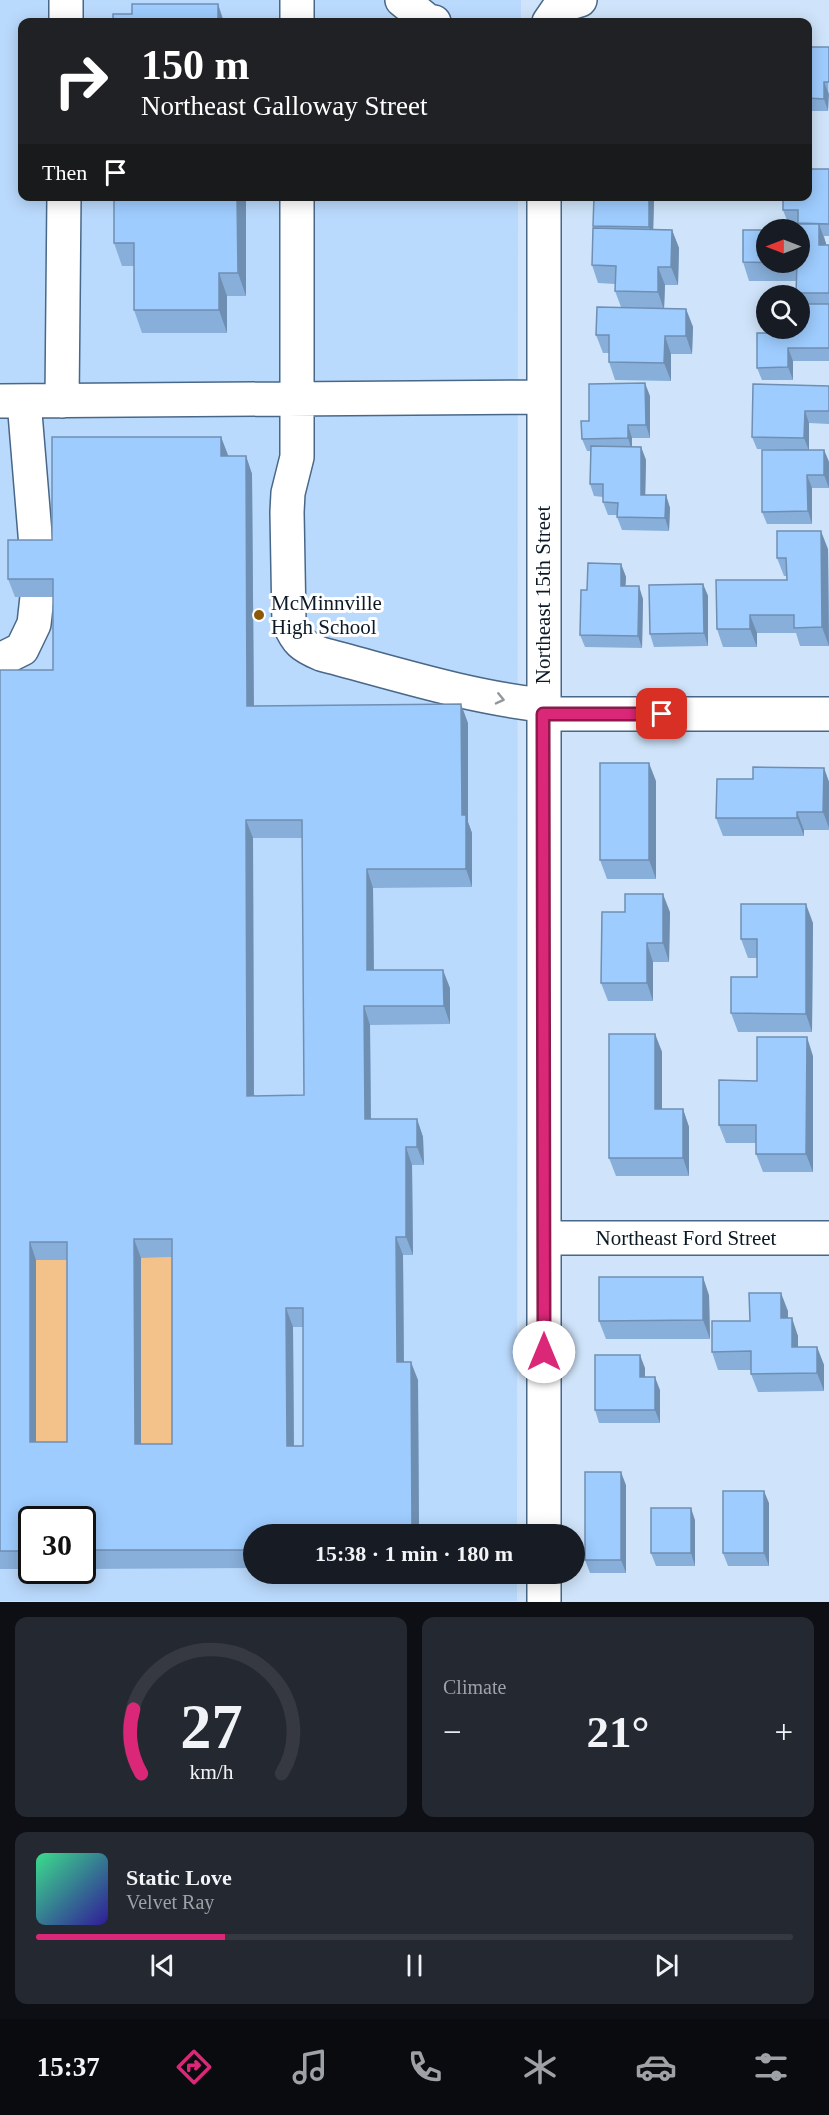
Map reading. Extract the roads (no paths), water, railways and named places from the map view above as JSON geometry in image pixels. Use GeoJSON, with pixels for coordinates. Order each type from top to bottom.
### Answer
{"type":"FeatureCollection","features":[{"type":"Feature","properties":{"kind":"street"},"geometry":{"type":"LineString","coordinates":[[66,0],[66,18]]}},
{"type":"Feature","properties":{"kind":"street"},"geometry":{"type":"LineString","coordinates":[[297,0],[297,18]]}},
{"type":"Feature","properties":{"kind":"street"},"geometry":{"type":"LineString","coordinates":[[402,0],[424,18]]}},
{"type":"Feature","properties":{"kind":"street"},"geometry":{"type":"LineString","coordinates":[[62,401],[64,201]]}},
{"type":"Feature","properties":{"kind":"street"},"geometry":{"type":"LineString","coordinates":[[297,201],[297,458],[288,493],[286,512],[289,623],[303,646],[321,654],[543,710],[829,714]]}},
{"type":"Feature","properties":{"kind":"street","name":"Northeast 15th Street"},"geometry":{"type":"LineString","coordinates":[[544,201],[544,1524]]}},
{"type":"Feature","properties":{"kind":"street"},"geometry":{"type":"LineString","coordinates":[[37,558],[12,401],[543,397]]}},
{"type":"Feature","properties":{"kind":"street"},"geometry":{"type":"LineString","coordinates":[[0,660],[22,649],[34,624],[37,597]]}},
{"type":"Feature","properties":{"kind":"street","name":"Northeast Ford Street"},"geometry":{"type":"LineString","coordinates":[[544,1238],[829,1238]]}},
{"type":"Feature","properties":{"kind":"street"},"geometry":{"type":"LineString","coordinates":[[544,1584],[544,1602]]}},
{"type":"Feature","properties":{"kind":"place","name":"McMinnville High School"},"geometry":{"type":"Point","coordinates":[259,615]}}]}
